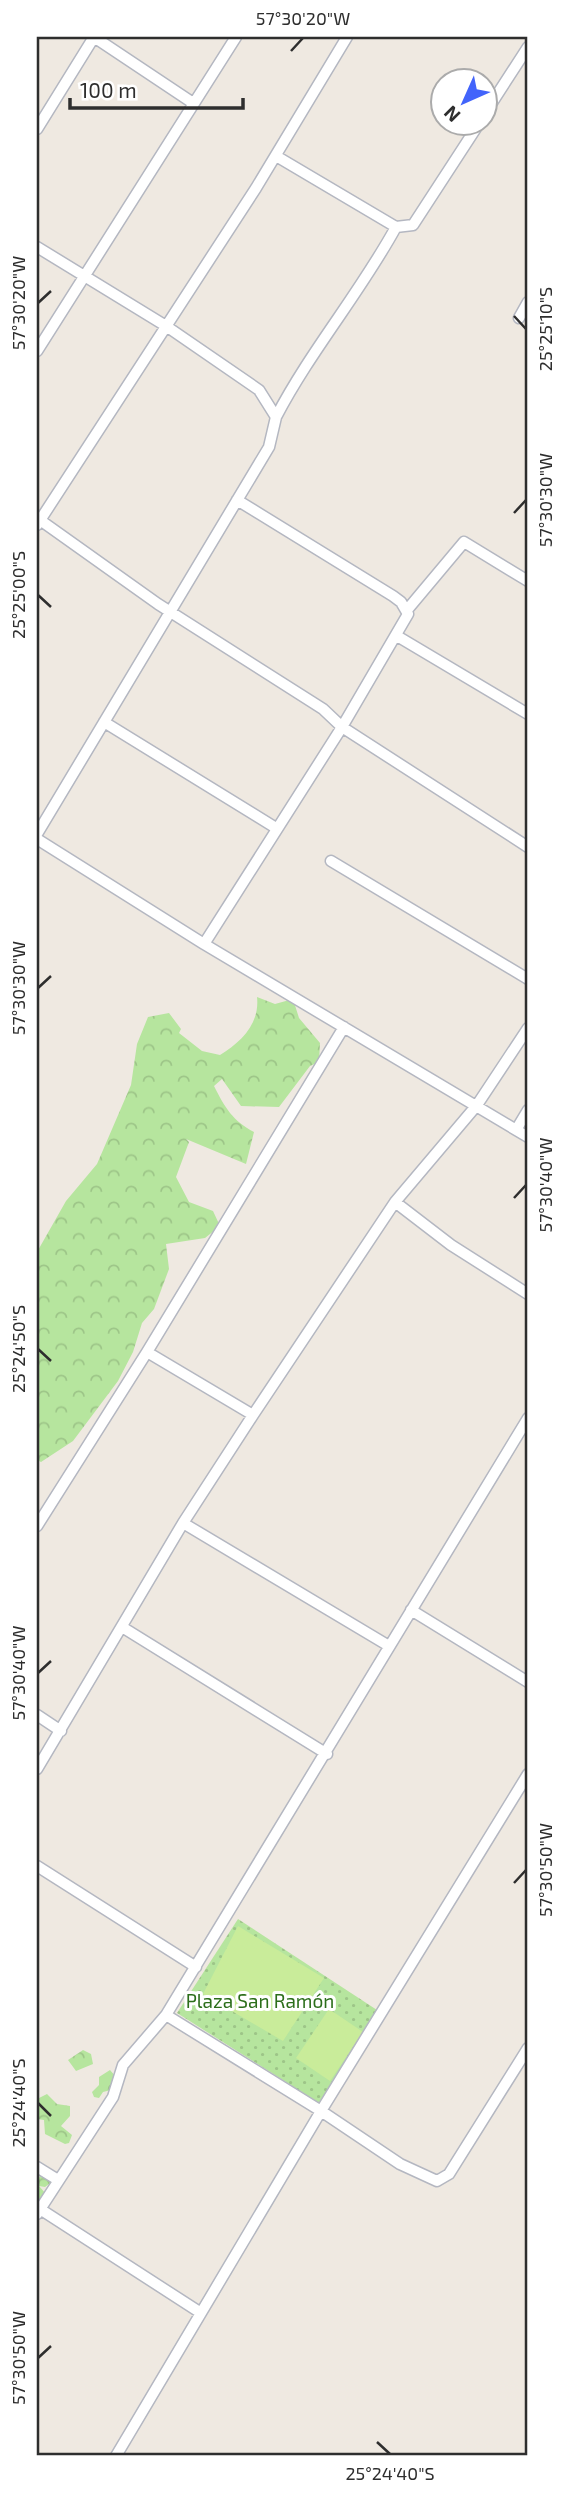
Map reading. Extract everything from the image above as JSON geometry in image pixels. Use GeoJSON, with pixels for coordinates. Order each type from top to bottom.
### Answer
{"type":"FeatureCollection","features":[{"type":"Feature","properties":{"kind":"street"},"geometry":{"type":"LineString","coordinates":[[37,129],[94,37],[193,103]]}},
{"type":"Feature","properties":{"kind":"street"},"geometry":{"type":"LineString","coordinates":[[37,351],[236,37]]}},
{"type":"Feature","properties":{"kind":"street"},"geometry":{"type":"LineString","coordinates":[[347,37],[276,156],[38,523],[323,709],[342,727],[528,847]]}},
{"type":"Feature","properties":{"kind":"street"},"geometry":{"type":"LineString","coordinates":[[498,94],[528,47]]}},
{"type":"Feature","properties":{"kind":"street"},"geometry":{"type":"LineString","coordinates":[[276,156],[396,227],[413,225],[471,136]]}},
{"type":"Feature","properties":{"kind":"street"},"geometry":{"type":"LineString","coordinates":[[396,227],[364,282],[306,365],[276,417],[269,447],[37,836],[204,944],[528,1137]]}},
{"type":"Feature","properties":{"kind":"street"},"geometry":{"type":"LineString","coordinates":[[37,247],[166,326],[259,390],[276,417]]}},
{"type":"Feature","properties":{"kind":"street"},"geometry":{"type":"LineString","coordinates":[[519,318],[528,302]]}},
{"type":"Feature","properties":{"kind":"street"},"geometry":{"type":"LineString","coordinates":[[237,500],[393,596],[407,610]]}},
{"type":"Feature","properties":{"kind":"street"},"geometry":{"type":"LineString","coordinates":[[204,944],[342,727],[407,619],[407,610],[464,542],[528,581]]}},
{"type":"Feature","properties":{"kind":"street"},"geometry":{"type":"LineString","coordinates":[[397,636],[528,714]]}},
{"type":"Feature","properties":{"kind":"street"},"geometry":{"type":"LineString","coordinates":[[104,722],[276,828]]}},
{"type":"Feature","properties":{"kind":"street"},"geometry":{"type":"LineString","coordinates":[[331,861],[528,979]]}},
{"type":"Feature","properties":{"kind":"street"},"geometry":{"type":"LineString","coordinates":[[37,1525],[147,1352],[344,1027]]}},
{"type":"Feature","properties":{"kind":"street"},"geometry":{"type":"LineString","coordinates":[[37,1769],[183,1523],[253,1415],[395,1202],[477,1105],[528,1028]]}},
{"type":"Feature","properties":{"kind":"street"},"geometry":{"type":"LineString","coordinates":[[516,1130],[528,1111]]}},
{"type":"Feature","properties":{"kind":"street"},"geometry":{"type":"LineString","coordinates":[[395,1202],[450,1245],[528,1294]]}},
{"type":"Feature","properties":{"kind":"street"},"geometry":{"type":"LineString","coordinates":[[147,1352],[253,1415]]}},
{"type":"Feature","properties":{"kind":"street"},"geometry":{"type":"LineString","coordinates":[[201,2313],[38,2211],[113,2097],[123,2065],[166,2015],[196,1967],[528,1418]]}},
{"type":"Feature","properties":{"kind":"street"},"geometry":{"type":"LineString","coordinates":[[183,1523],[389,1646]]}},
{"type":"Feature","properties":{"kind":"street"},"geometry":{"type":"LineString","coordinates":[[411,1610],[528,1682]]}},
{"type":"Feature","properties":{"kind":"street"},"geometry":{"type":"LineString","coordinates":[[122,1627],[327,1754]]}},
{"type":"Feature","properties":{"kind":"street"},"geometry":{"type":"LineString","coordinates":[[37,1715],[61,1731]]}},
{"type":"Feature","properties":{"kind":"street"},"geometry":{"type":"LineString","coordinates":[[116,2456],[321,2110],[528,1774]]}},
{"type":"Feature","properties":{"kind":"street"},"geometry":{"type":"LineString","coordinates":[[37,1866],[196,1967]]}},
{"type":"Feature","properties":{"kind":"street"},"geometry":{"type":"LineString","coordinates":[[166,2015],[321,2110],[400,2164],[437,2181],[449,2174],[528,2048]]}},
{"type":"Feature","properties":{"kind":"street"},"geometry":{"type":"LineString","coordinates":[[37,2166],[58,2180]]}},
{"type":"Feature","properties":{"kind":"green space"},"geometry":{"type":"Polygon","coordinates":[[[257,997],[275,1004],[293,999],[299,1018],[320,1043],[319,1062],[310,1066],[279,1107],[241,1106],[222,1079],[214,1086],[230,1113],[254,1132],[246,1164],[186,1139],[189,1142],[176,1177],[189,1202],[213,1211],[220,1226],[205,1238],[166,1244],[169,1269],[154,1309],[142,1323],[133,1352],[118,1381],[73,1441],[41,1462],[37,1460],[37,1252],[66,1201],[97,1164],[131,1085],[137,1044],[148,1017],[169,1013],[181,1029],[179,1033],[202,1051],[220,1055],[248,1031],[255,1016],[257,997]]]}},
{"type":"Feature","properties":{"kind":"green space","name":"Plaza San Ramón"},"geometry":{"type":"Polygon","coordinates":[[[238,1919],[377,2010],[319,2103],[177,2013],[238,1919]]]}},
{"type":"Feature","properties":{"kind":"green space"},"geometry":{"type":"Polygon","coordinates":[[[238,1926],[324,1978],[283,2041],[203,1994],[238,1926]]]}},
{"type":"Feature","properties":{"kind":"green space"},"geometry":{"type":"Polygon","coordinates":[[[329,2009],[363,2032],[330,2081],[296,2058],[329,2009]]]}},
{"type":"Feature","properties":{"kind":"green space"},"geometry":{"type":"Polygon","coordinates":[[[83,2050],[91,2054],[93,2064],[76,2071],[68,2060],[83,2050]]]}},
{"type":"Feature","properties":{"kind":"green space"},"geometry":{"type":"Polygon","coordinates":[[[110,2070],[116,2077],[111,2090],[103,2092],[99,2098],[94,2097],[92,2092],[99,2085],[99,2077],[110,2070]]]}},
{"type":"Feature","properties":{"kind":"green space"},"geometry":{"type":"Polygon","coordinates":[[[47,2094],[57,2104],[70,2106],[70,2116],[61,2126],[72,2135],[69,2143],[65,2144],[45,2134],[44,2120],[37,2119],[37,2099],[47,2094]]]}},
{"type":"Feature","properties":{"kind":"green space"},"geometry":{"type":"Polygon","coordinates":[[[37,2167],[53,2181],[45,2187],[39,2186],[46,2194],[37,2217],[37,2182],[40,2176],[37,2174],[37,2167]]]}}]}
